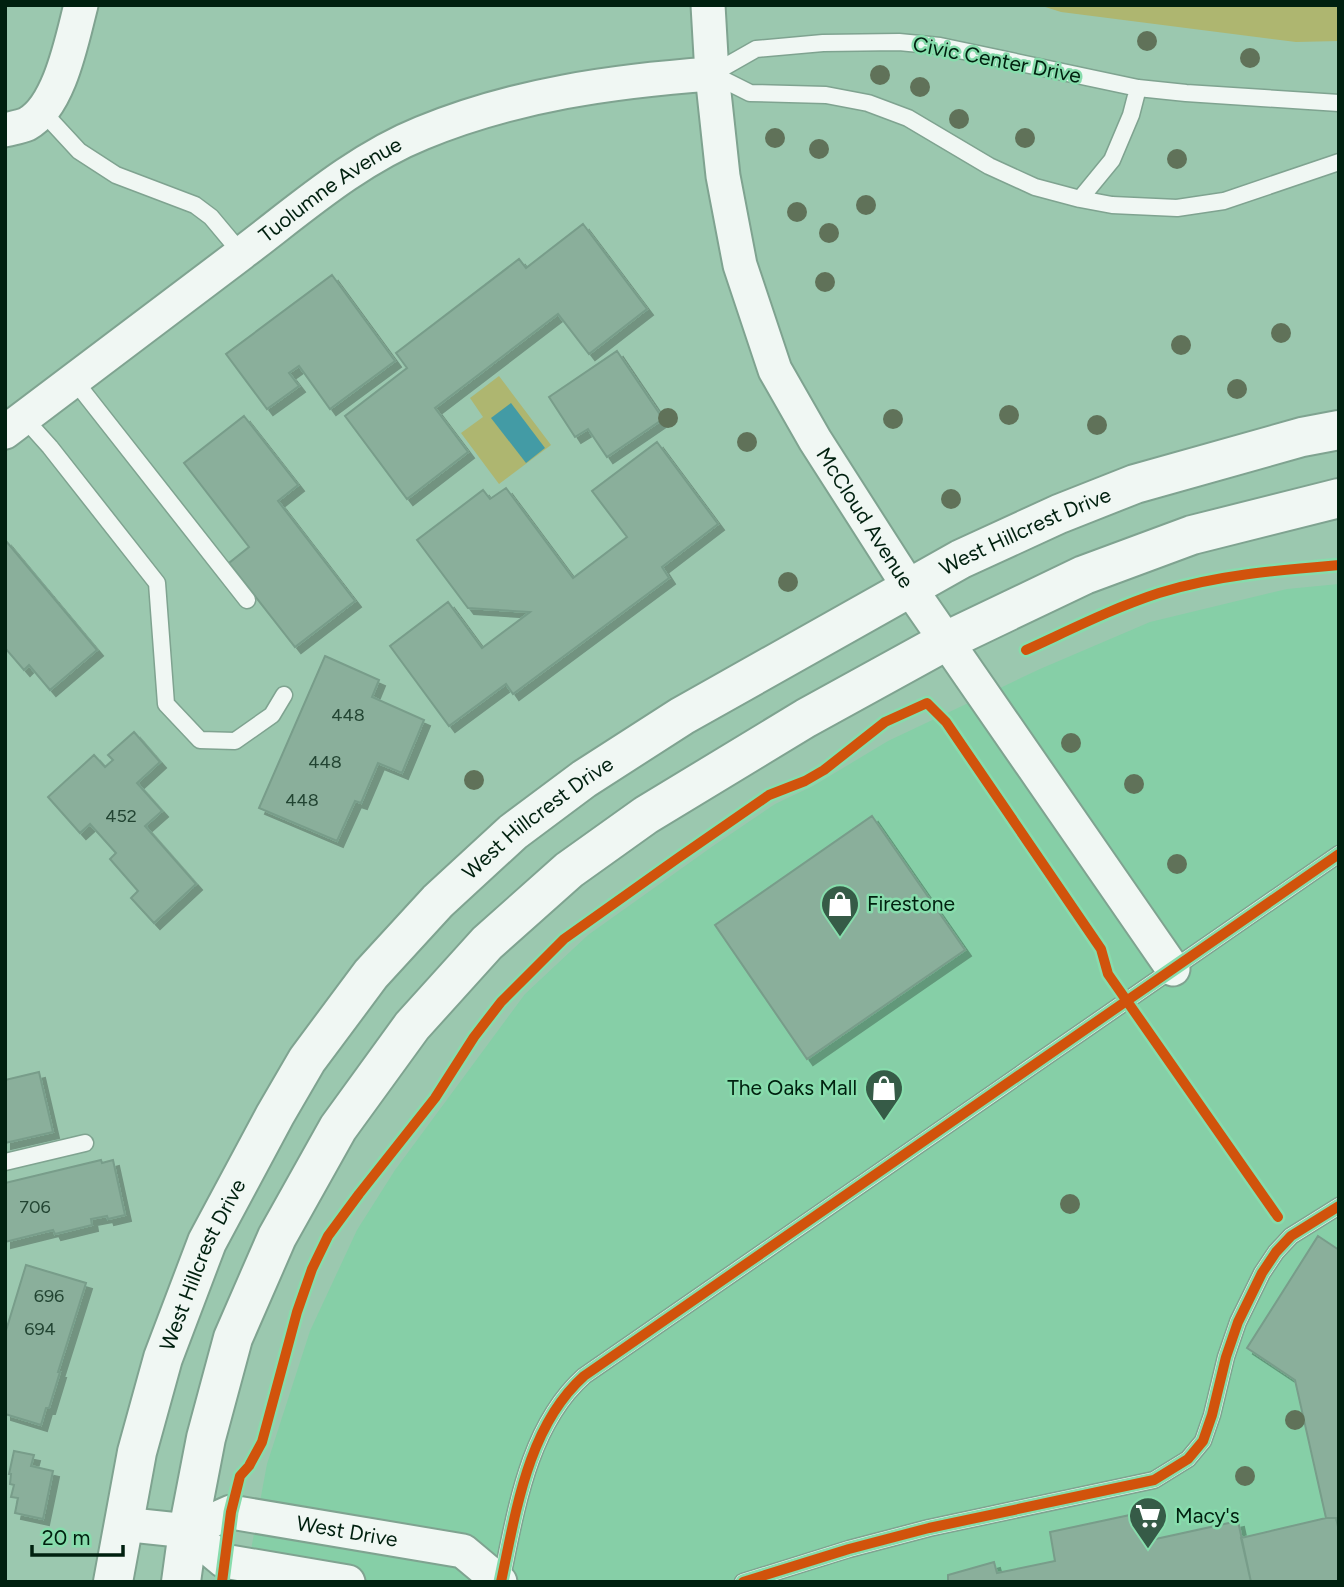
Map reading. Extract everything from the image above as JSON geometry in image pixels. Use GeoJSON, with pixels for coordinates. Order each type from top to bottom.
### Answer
{"type":"FeatureCollection","features":[{"type":"Feature","properties":{"kind":"main road","name":"West Hillcrest Drive"},"geometry":{"type":"LineString","coordinates":[[113,1582],[137,1452],[163,1358],[206,1242],[307,1060],[371,974],[438,901],[513,832],[584,779],[682,716],[961,559],[1059,514],[1135,484],[1302,437],[1339,430]]}},
{"type":"Feature","properties":{"kind":"main road"},"geometry":{"type":"LineString","coordinates":[[181,1582],[206,1438],[233,1338],[277,1237],[338,1128],[412,1026],[486,943],[569,870],[646,815],[806,718],[946,641],[1084,575],[1192,535],[1339,498]]}},
{"type":"Feature","properties":{"kind":"street"},"geometry":{"type":"LineString","coordinates":[[5,130],[27,124],[43,111],[62,73],[81,5]]}},
{"type":"Feature","properties":{"kind":"street","name":"McCloud Avenue"},"geometry":{"type":"LineString","coordinates":[[708,5],[723,176],[740,265],[775,370],[815,440],[909,587],[1173,969]]}},
{"type":"Feature","properties":{"kind":"street","name":"Tuolumne Avenue"},"geometry":{"type":"LineString","coordinates":[[14,425],[348,173],[420,134],[495,106],[559,92],[712,74]]}},
{"type":"Feature","properties":{"kind":"street","name":"West Drive"},"geometry":{"type":"LineString","coordinates":[[122,1524],[188,1531],[231,1512],[463,1551],[500,1582]]}},
{"type":"Feature","properties":{"kind":"street"},"geometry":{"type":"LineString","coordinates":[[188,1531],[224,1561],[348,1582]]}},
{"type":"Feature","properties":{"kind":"lane","name":"Civic Center Drive"},"geometry":{"type":"LineString","coordinates":[[712,74],[756,49],[823,43],[899,42],[940,46],[1138,88],[1339,103]]}},
{"type":"Feature","properties":{"kind":"lane"},"geometry":{"type":"LineString","coordinates":[[712,74],[750,93],[826,94],[868,103],[908,118],[1000,171],[1035,187],[1080,199],[1144,208],[1177,208],[1224,201],[1339,162]]}},
{"type":"Feature","properties":{"kind":"lane"},"geometry":{"type":"LineString","coordinates":[[1080,199],[1112,160],[1131,115],[1138,88]]}},
{"type":"Feature","properties":{"kind":"lane"},"geometry":{"type":"LineString","coordinates":[[43,111],[79,151],[116,175],[195,205],[211,217],[242,254]]}},
{"type":"Feature","properties":{"kind":"lane"},"geometry":{"type":"LineString","coordinates":[[74,380],[247,600]]}},
{"type":"Feature","properties":{"kind":"lane"},"geometry":{"type":"LineString","coordinates":[[14,425],[50,447],[157,583],[166,704],[200,740],[235,741],[272,715],[284,695]]}},
{"type":"Feature","properties":{"kind":"lane"},"geometry":{"type":"LineString","coordinates":[[500,1582],[515,1518],[537,1447],[559,1401],[572,1386],[1339,854]]}},
{"type":"Feature","properties":{"kind":"lane"},"geometry":{"type":"LineString","coordinates":[[5,1162],[85,1143]]}},
{"type":"Feature","properties":{"kind":"lane"},"geometry":{"type":"LineString","coordinates":[[743,1582],[849,1549],[929,1528],[1154,1480],[1177,1466],[1188,1459],[1203,1441],[1238,1322],[1262,1273],[1276,1252],[1292,1236],[1339,1206]]}},
{"type":"Feature","properties":{"kind":"shaded area"},"geometry":{"type":"Polygon","coordinates":[[[1039,5],[1339,5],[1339,41],[1296,42],[1061,12],[1039,5]]]}},
{"type":"Feature","properties":{"kind":"shaded area"},"geometry":{"type":"Polygon","coordinates":[[[499,376],[551,445],[499,484],[461,433],[483,417],[470,398],[499,376]]]}},
{"type":"Feature","properties":{"kind":"shaded area","name":"The Oaks Mall"},"geometry":{"type":"Polygon","coordinates":[[[1339,584],[1339,1582],[245,1582],[267,1464],[310,1331],[357,1230],[395,1170],[525,994],[588,935],[775,804],[813,786],[888,741],[1040,669],[1150,622],[1287,589],[1339,584]]]}},
{"type":"Feature","properties":{"kind":"water"},"geometry":{"type":"Polygon","coordinates":[[[511,403],[545,448],[526,463],[491,418],[511,403]]]}},
{"type":"Feature","properties":{"kind":"building"},"geometry":{"type":"Polygon","coordinates":[[[583,224],[647,309],[589,354],[558,314],[435,408],[468,452],[407,499],[345,416],[407,368],[396,353],[519,259],[526,268],[583,224]]]}},
{"type":"Feature","properties":{"kind":"building"},"geometry":{"type":"Polygon","coordinates":[[[332,275],[395,361],[330,409],[299,366],[289,373],[299,386],[267,409],[226,354],[332,275]]]}},
{"type":"Feature","properties":{"kind":"building"},"geometry":{"type":"Polygon","coordinates":[[[617,351],[663,419],[607,457],[588,429],[575,437],[549,397],[617,351]]]}},
{"type":"Feature","properties":{"kind":"building"},"geometry":{"type":"Polygon","coordinates":[[[244,416],[298,485],[278,501],[355,601],[295,647],[229,563],[249,547],[184,463],[244,416]]]}},
{"type":"Feature","properties":{"kind":"building"},"geometry":{"type":"Polygon","coordinates":[[[657,442],[718,524],[662,567],[669,578],[513,694],[506,684],[449,726],[390,646],[448,602],[482,648],[530,612],[468,608],[417,540],[483,490],[490,499],[506,488],[573,578],[627,537],[592,491],[657,442]]]}},
{"type":"Feature","properties":{"kind":"building"},"geometry":{"type":"Polygon","coordinates":[[[6,541],[97,650],[50,690],[29,665],[24,670],[5,648],[6,541]]]}},
{"type":"Feature","properties":{"kind":"building"},"geometry":{"type":"Polygon","coordinates":[[[325,656],[379,680],[372,697],[424,720],[402,773],[378,763],[361,803],[355,801],[337,841],[259,808],[325,656]]]}},
{"type":"Feature","properties":{"kind":"building"},"geometry":{"type":"Polygon","coordinates":[[[134,732],[160,762],[137,783],[162,811],[145,826],[196,884],[154,923],[131,898],[138,891],[110,859],[116,853],[90,824],[80,833],[48,797],[94,755],[105,767],[113,760],[108,755],[134,732]]]}},
{"type":"Feature","properties":{"kind":"building","name":"Firestone"},"geometry":{"type":"Polygon","coordinates":[[[872,816],[965,950],[807,1059],[715,925],[872,816]]]}},
{"type":"Feature","properties":{"kind":"building"},"geometry":{"type":"Polygon","coordinates":[[[39,1072],[53,1132],[5,1143],[5,1080],[39,1072]]]}},
{"type":"Feature","properties":{"kind":"building"},"geometry":{"type":"Polygon","coordinates":[[[101,1160],[102,1163],[113,1160],[125,1215],[91,1219],[92,1225],[55,1234],[53,1230],[5,1242],[5,1183],[101,1160]]]}},
{"type":"Feature","properties":{"kind":"building"},"geometry":{"type":"Polygon","coordinates":[[[1318,1236],[1339,1250],[1339,1531],[1336,1518],[1326,1518],[1295,1380],[1247,1348],[1318,1236]]]}},
{"type":"Feature","properties":{"kind":"building"},"geometry":{"type":"Polygon","coordinates":[[[26,1265],[86,1283],[49,1408],[46,1408],[41,1425],[5,1414],[5,1334],[26,1265]]]}},
{"type":"Feature","properties":{"kind":"building"},"geometry":{"type":"Polygon","coordinates":[[[14,1451],[34,1455],[31,1466],[53,1471],[43,1519],[15,1513],[18,1498],[11,1497],[14,1485],[10,1484],[9,1474],[14,1451]]]}},
{"type":"Feature","properties":{"kind":"building","name":"Macy's"},"geometry":{"type":"Polygon","coordinates":[[[1144,1512],[1151,1540],[1238,1521],[1251,1582],[948,1582],[948,1575],[994,1562],[997,1573],[1055,1561],[1050,1532],[1144,1512]]]}},
{"type":"Feature","properties":{"kind":"building"},"geometry":{"type":"Polygon","coordinates":[[[1336,1518],[1339,1531],[1339,1582],[1251,1582],[1241,1538],[1336,1518]]]}},
{"type":"Feature","properties":{"kind":"cycle path"},"geometry":{"type":"LineString","coordinates":[[1026,650],[1125,605],[1181,587],[1248,574],[1339,565]]}},
{"type":"Feature","properties":{"kind":"cycle path"},"geometry":{"type":"LineString","coordinates":[[222,1582],[231,1512],[240,1476],[249,1466],[262,1442],[297,1312],[312,1269],[328,1236],[435,1098],[474,1037],[501,1002],[564,939],[678,858],[769,795],[805,781],[824,770],[885,722],[927,703],[946,722],[1101,949],[1108,974],[1278,1217]]}},
{"type":"Feature","properties":{"kind":"cycle path"},"geometry":{"type":"LineString","coordinates":[[501,1582],[519,1499],[537,1444],[565,1396],[584,1376],[1339,854]]}},
{"type":"Feature","properties":{"kind":"cycle path"},"geometry":{"type":"LineString","coordinates":[[743,1582],[849,1549],[929,1528],[1154,1480],[1188,1459],[1203,1441],[1238,1322],[1262,1273],[1291,1236],[1339,1206]]}},
{"type":"Feature","properties":{"kind":"place","name":"Firestone"},"geometry":{"type":"Point","coordinates":[840,938]}},
{"type":"Feature","properties":{"kind":"place","name":"The Oaks Mall"},"geometry":{"type":"Point","coordinates":[884,1122]}},
{"type":"Feature","properties":{"kind":"place","name":"Macy's"},"geometry":{"type":"Point","coordinates":[1148,1550]}}]}
